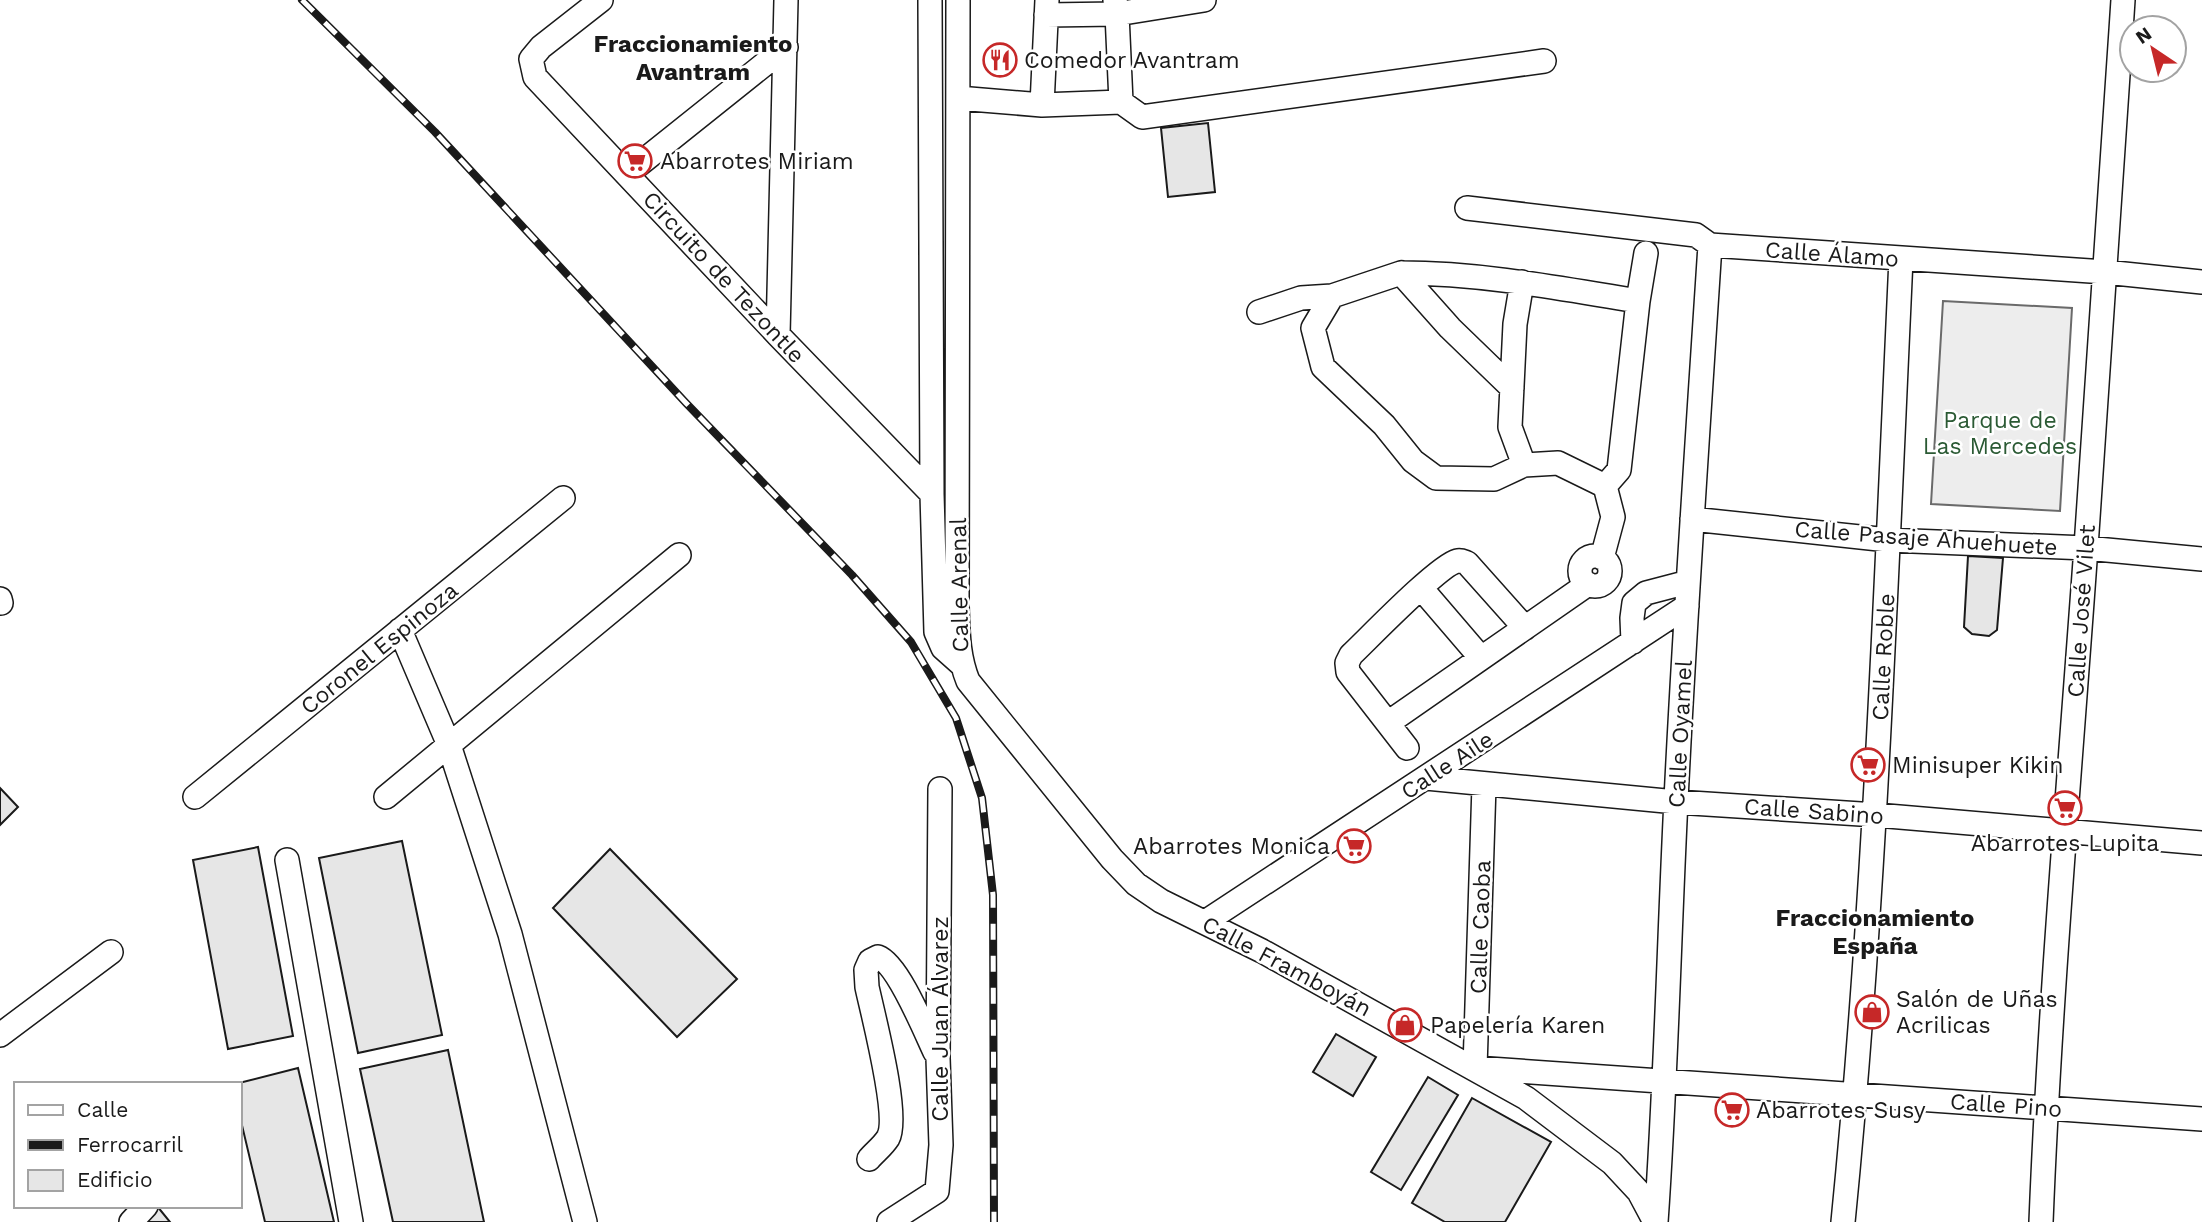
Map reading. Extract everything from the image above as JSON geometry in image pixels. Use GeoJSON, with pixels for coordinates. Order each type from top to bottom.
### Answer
{"type":"FeatureCollection","features":[{"type":"Feature","properties":{"kind":"street","name":"Circuito de Tezontle"},"geometry":{"type":"LineString","coordinates":[[601,0],[541,47],[531,59],[535,77],[932,494]]}},
{"type":"Feature","properties":{"kind":"street"},"geometry":{"type":"LineString","coordinates":[[778,335],[786,0]]}},
{"type":"Feature","properties":{"kind":"street","name":"Calle Arenal"},"geometry":{"type":"LineString","coordinates":[[930,0],[932,494],[936,632],[943,648],[961,664]]}},
{"type":"Feature","properties":{"kind":"street","name":"Calle Arenal"},"geometry":{"type":"LineString","coordinates":[[958,0],[957,606],[961,664]]}},
{"type":"Feature","properties":{"kind":"street"},"geometry":{"type":"LineString","coordinates":[[1042,105],[1047,8],[1116,7],[1204,0]]}},
{"type":"Feature","properties":{"kind":"street","name":"Calle José Vilet"},"geometry":{"type":"LineString","coordinates":[[2041,1222],[2045,1108],[2063,833],[2086,548],[2123,0]]}},
{"type":"Feature","properties":{"kind":"street"},"geometry":{"type":"LineString","coordinates":[[1116,7],[1121,102]]}},
{"type":"Feature","properties":{"kind":"street"},"geometry":{"type":"LineString","coordinates":[[627,174],[786,47]]}},
{"type":"Feature","properties":{"kind":"street"},"geometry":{"type":"LineString","coordinates":[[958,98],[1042,105],[1121,102],[1142,117],[1544,61]]}},
{"type":"Feature","properties":{"kind":"street","name":"Calle Álamo"},"geometry":{"type":"LineString","coordinates":[[1467,208],[1696,235],[1710,245],[2105,272],[2202,282]]}},
{"type":"Feature","properties":{"kind":"street","name":"Calle Oyamel"},"geometry":{"type":"LineString","coordinates":[[1655,1222],[1665,1082],[1688,582],[1710,245]]}},
{"type":"Feature","properties":{"kind":"street"},"geometry":{"type":"LineString","coordinates":[[1605,486],[1619,470],[1638,300],[1646,253]]}},
{"type":"Feature","properties":{"kind":"street","name":"Calle Roble"},"geometry":{"type":"LineString","coordinates":[[1843,1222],[1856,1095],[1876,815],[1901,259]]}},
{"type":"Feature","properties":{"kind":"street"},"geometry":{"type":"LineString","coordinates":[[1259,312],[1301,298],[1332,296],[1401,273],[1436,273],[1522,282],[1638,300]]}},
{"type":"Feature","properties":{"kind":"street"},"geometry":{"type":"LineString","coordinates":[[1401,273],[1450,328],[1512,388]]}},
{"type":"Feature","properties":{"kind":"street"},"geometry":{"type":"LineString","coordinates":[[1522,282],[1515,324],[1510,426],[1524,465]]}},
{"type":"Feature","properties":{"kind":"street"},"geometry":{"type":"LineString","coordinates":[[1332,296],[1313,328],[1322,367],[1384,425],[1413,461],[1436,478],[1494,479],[1524,465],[1558,463],[1605,486],[1613,517],[1600,573],[1388,723]]}},
{"type":"Feature","properties":{"kind":"street","name":"Coronel Espinoza"},"geometry":{"type":"LineString","coordinates":[[195,797],[563,498]]}},
{"type":"Feature","properties":{"kind":"street","name":"Calle Pasaje Ahuehuete"},"geometry":{"type":"LineString","coordinates":[[1692,519],[1888,540],[2086,548],[2202,559]]}},
{"type":"Feature","properties":{"kind":"street"},"geometry":{"type":"LineString","coordinates":[[386,797],[679,555]]}},
{"type":"Feature","properties":{"kind":"street"},"geometry":{"type":"LineString","coordinates":[[1407,748],[1348,672],[1346,663],[1351,655],[1421,588],[1453,562],[1460,560],[1467,563],[1525,628]]}},
{"type":"Feature","properties":{"kind":"street"},"geometry":{"type":"LineString","coordinates":[[1600,573],[1634,603]]}},
{"type":"Feature","properties":{"kind":"street"},"geometry":{"type":"LineString","coordinates":[[1633,642],[1634,603],[1646,593],[1688,582]]}},
{"type":"Feature","properties":{"kind":"street"},"geometry":{"type":"LineString","coordinates":[[1421,588],[1481,658]]}},
{"type":"Feature","properties":{"kind":"street","name":"Calle Aile"},"geometry":{"type":"LineString","coordinates":[[1205,922],[1687,606]]}},
{"type":"Feature","properties":{"kind":"street"},"geometry":{"type":"LineString","coordinates":[[400,630],[449,745],[510,934],[585,1222]]}},
{"type":"Feature","properties":{"kind":"street","name":"Calle Framboyán"},"geometry":{"type":"LineString","coordinates":[[961,664],[968,681],[981,699],[1112,859],[1136,884],[1161,901],[1205,922],[1526,1098],[1612,1163],[1639,1192],[1655,1222]]}},
{"type":"Feature","properties":{"kind":"street","name":"Calle Sabino"},"geometry":{"type":"LineString","coordinates":[[1426,778],[1676,802],[1876,815],[2202,843]]}},
{"type":"Feature","properties":{"kind":"street","name":"Calle Caoba"},"geometry":{"type":"LineString","coordinates":[[1475,1068],[1484,785]]}},
{"type":"Feature","properties":{"kind":"street","name":"Calle Juan Álvarez"},"geometry":{"type":"LineString","coordinates":[[889,1222],[937,1191],[942,1145],[938,1058],[940,789]]}},
{"type":"Feature","properties":{"kind":"street"},"geometry":{"type":"LineString","coordinates":[[287,860],[351,1222]]}},
{"type":"Feature","properties":{"kind":"street"},"geometry":{"type":"LineString","coordinates":[[0,1035],[111,952]]}},
{"type":"Feature","properties":{"kind":"street"},"geometry":{"type":"LineString","coordinates":[[869,1159],[888,1138],[892,1124],[867,987],[866,970],[870,961],[878,957],[884,959],[906,991],[938,1058]]}},
{"type":"Feature","properties":{"kind":"street","name":"Calle Pino"},"geometry":{"type":"LineString","coordinates":[[1475,1068],[2202,1119]]}},
{"type":"Feature","properties":{"kind":"street"},"geometry":{"type":"LineString","coordinates":[[131,1222],[144,1208]]}},
{"type":"Feature","properties":{"kind":"shaded area","name":"Parque de Las Mercedes"},"geometry":{"type":"Polygon","coordinates":[[[1943,301],[2072,308],[2060,511],[1931,504],[1943,301]]]}},
{"type":"Feature","properties":{"kind":"building"},"geometry":{"type":"Polygon","coordinates":[[[1208,123],[1215,192],[1168,197],[1161,128],[1208,123]]]}},
{"type":"Feature","properties":{"kind":"building"},"geometry":{"type":"Polygon","coordinates":[[[1968,556],[2003,558],[1997,630],[1989,636],[1972,634],[1964,627],[1968,556]]]}},
{"type":"Feature","properties":{"kind":"building"},"geometry":{"type":"Polygon","coordinates":[[[0,788],[18,807],[0,825],[0,788]]]}},
{"type":"Feature","properties":{"kind":"building"},"geometry":{"type":"Polygon","coordinates":[[[402,841],[442,1035],[358,1053],[319,858],[402,841]]]}},
{"type":"Feature","properties":{"kind":"building"},"geometry":{"type":"Polygon","coordinates":[[[258,847],[293,1036],[228,1049],[193,860],[258,847]]]}},
{"type":"Feature","properties":{"kind":"building"},"geometry":{"type":"Polygon","coordinates":[[[610,849],[737,979],[677,1037],[553,908],[610,849]]]}},
{"type":"Feature","properties":{"kind":"building"},"geometry":{"type":"Polygon","coordinates":[[[1336,1034],[1376,1057],[1353,1096],[1313,1072],[1336,1034]]]}},
{"type":"Feature","properties":{"kind":"building"},"geometry":{"type":"Polygon","coordinates":[[[448,1050],[484,1222],[393,1222],[360,1069],[448,1050]]]}},
{"type":"Feature","properties":{"kind":"building"},"geometry":{"type":"Polygon","coordinates":[[[298,1068],[334,1222],[265,1222],[242,1125],[242,1082],[298,1068]]]}},
{"type":"Feature","properties":{"kind":"building"},"geometry":{"type":"Polygon","coordinates":[[[1428,1077],[1458,1095],[1401,1190],[1371,1172],[1428,1077]]]}},
{"type":"Feature","properties":{"kind":"building"},"geometry":{"type":"Polygon","coordinates":[[[1472,1098],[1551,1142],[1505,1222],[1445,1222],[1412,1203],[1472,1098]]]}},
{"type":"Feature","properties":{"kind":"building"},"geometry":{"type":"Polygon","coordinates":[[[154,1208],[159,1208],[170,1222],[137,1222],[154,1208]]]}},
{"type":"Feature","properties":{"kind":"railway"},"geometry":{"type":"LineString","coordinates":[[302,0],[435,132],[686,403],[852,575],[911,642],[956,718],[982,798],[993,895],[994,1222]]}},
{"type":"Feature","properties":{"kind":"place","name":"Comedor Avantram"},"geometry":{"type":"Point","coordinates":[1000,60]}},
{"type":"Feature","properties":{"kind":"place","name":"Abarrotes Miriam"},"geometry":{"type":"Point","coordinates":[635,161]}},
{"type":"Feature","properties":{"kind":"place","name":"Minisuper Kikin"},"geometry":{"type":"Point","coordinates":[1868,765]}},
{"type":"Feature","properties":{"kind":"place","name":"Abarrotes Lupita"},"geometry":{"type":"Point","coordinates":[2065,808]}},
{"type":"Feature","properties":{"kind":"place","name":"Abarrotes Monica"},"geometry":{"type":"Point","coordinates":[1354,846]}},
{"type":"Feature","properties":{"kind":"place","name":"Salón de Uñas Acrilicas"},"geometry":{"type":"Point","coordinates":[1872,1012]}},
{"type":"Feature","properties":{"kind":"place","name":"Papelería Karen"},"geometry":{"type":"Point","coordinates":[1405,1025]}},
{"type":"Feature","properties":{"kind":"place","name":"Abarrotes Susy"},"geometry":{"type":"Point","coordinates":[1732,1110]}},
{"type":"Feature","properties":{"kind":"district","name":"Fraccionamiento Avantram"},"geometry":{"type":"Point","coordinates":[693,58]}},
{"type":"Feature","properties":{"kind":"district","name":"Fraccionamiento España"},"geometry":{"type":"Point","coordinates":[1875,932]}}]}
